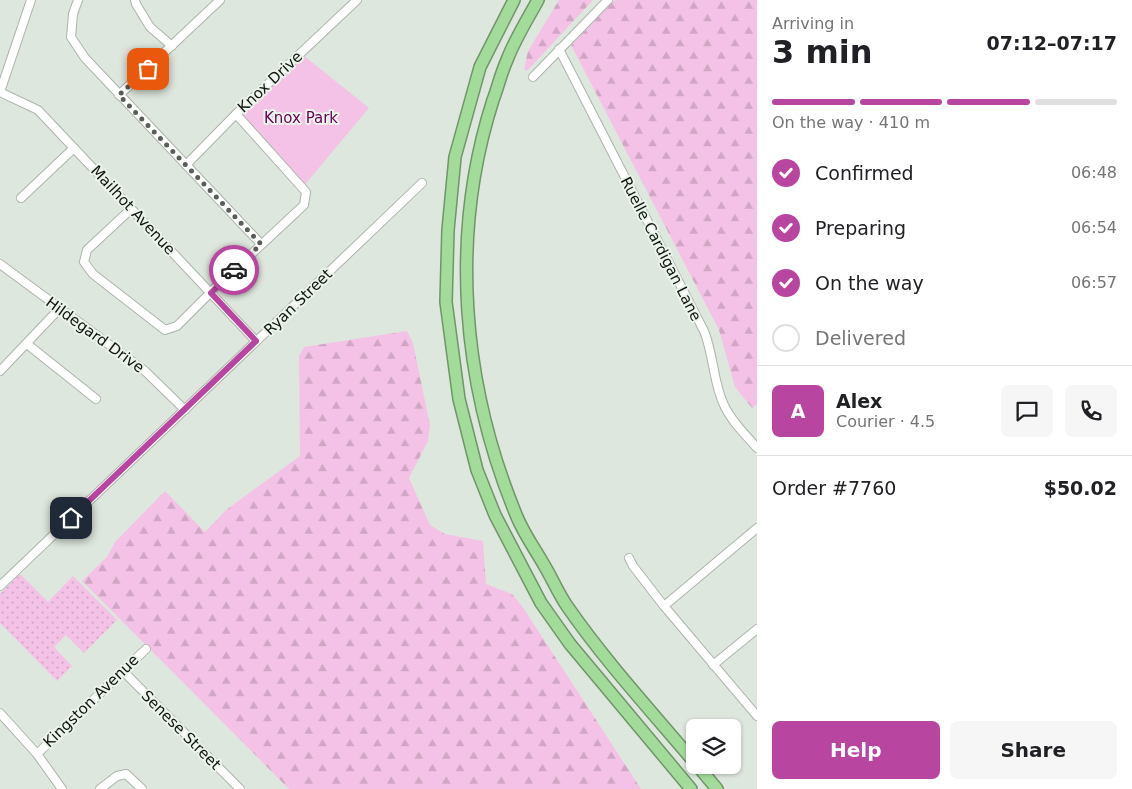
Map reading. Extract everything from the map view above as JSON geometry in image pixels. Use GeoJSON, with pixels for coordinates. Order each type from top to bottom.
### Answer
{"type":"FeatureCollection","features":[{"type":"Feature","properties":{"kind":"highway"},"geometry":{"type":"LineString","coordinates":[[505,0],[480,67],[455,158],[448,230],[446,302],[459,398],[477,470],[495,515],[541,604],[570,644],[691,789]]}},
{"type":"Feature","properties":{"kind":"highway"},"geometry":{"type":"LineString","coordinates":[[480,67],[514,0]]}},
{"type":"Feature","properties":{"kind":"highway"},"geometry":{"type":"LineString","coordinates":[[538,0],[506,62],[482,135],[472,188],[466,242],[467,294],[470,348],[479,398],[491,447],[518,519],[566,604],[613,665],[686,752]]}},
{"type":"Feature","properties":{"kind":"highway"},"geometry":{"type":"LineString","coordinates":[[506,62],[544,0]]}},
{"type":"Feature","properties":{"kind":"highway"},"geometry":{"type":"LineString","coordinates":[[704,774],[717,789]]}},
{"type":"Feature","properties":{"kind":"street"},"geometry":{"type":"LineString","coordinates":[[0,92],[31,0]]}},
{"type":"Feature","properties":{"kind":"street"},"geometry":{"type":"LineString","coordinates":[[78,0],[73,14],[71,37],[85,58],[261,244]]}},
{"type":"Feature","properties":{"kind":"street"},"geometry":{"type":"LineString","coordinates":[[135,0],[150,26],[172,46]]}},
{"type":"Feature","properties":{"kind":"street"},"geometry":{"type":"LineString","coordinates":[[119,95],[220,0]]}},
{"type":"Feature","properties":{"kind":"street","name":"Knox Drive"},"geometry":{"type":"LineString","coordinates":[[186,165],[236,114],[357,0]]}},
{"type":"Feature","properties":{"kind":"street"},"geometry":{"type":"LineString","coordinates":[[533,77],[608,0]]}},
{"type":"Feature","properties":{"kind":"street","name":"Ruelle Cardigan Lane"},"geometry":{"type":"LineString","coordinates":[[559,49],[704,331],[724,405],[729,415],[757,448]]}},
{"type":"Feature","properties":{"kind":"street","name":"Mailhot Avenue"},"geometry":{"type":"LineString","coordinates":[[0,92],[38,110],[256,341]]}},
{"type":"Feature","properties":{"kind":"street"},"geometry":{"type":"LineString","coordinates":[[131,209],[87,250],[84,262],[93,274],[165,330],[177,326],[304,205],[306,192],[236,114]]}},
{"type":"Feature","properties":{"kind":"street"},"geometry":{"type":"LineString","coordinates":[[21,198],[74,148]]}},
{"type":"Feature","properties":{"kind":"street","name":"Ryan Street"},"geometry":{"type":"LineString","coordinates":[[0,586],[422,183]]}},
{"type":"Feature","properties":{"kind":"street","name":"Hildegard Drive"},"geometry":{"type":"LineString","coordinates":[[0,264],[145,371],[185,410]]}},
{"type":"Feature","properties":{"kind":"street"},"geometry":{"type":"LineString","coordinates":[[0,371],[60,308]]}},
{"type":"Feature","properties":{"kind":"street"},"geometry":{"type":"LineString","coordinates":[[27,344],[96,399]]}},
{"type":"Feature","properties":{"kind":"street"},"geometry":{"type":"LineString","coordinates":[[664,606],[757,528]]}},
{"type":"Feature","properties":{"kind":"street"},"geometry":{"type":"LineString","coordinates":[[629,558],[664,606],[757,716]]}},
{"type":"Feature","properties":{"kind":"street"},"geometry":{"type":"LineString","coordinates":[[713,665],[757,629]]}},
{"type":"Feature","properties":{"kind":"street","name":"Kingston Avenue"},"geometry":{"type":"LineString","coordinates":[[36,754],[146,649]]}},
{"type":"Feature","properties":{"kind":"street","name":"Senese Street"},"geometry":{"type":"LineString","coordinates":[[123,671],[240,789]]}},
{"type":"Feature","properties":{"kind":"street"},"geometry":{"type":"LineString","coordinates":[[0,713],[36,754],[62,789]]}},
{"type":"Feature","properties":{"kind":"street"},"geometry":{"type":"LineString","coordinates":[[100,789],[117,776],[126,774],[142,789]]}},
{"type":"Feature","properties":{"kind":"green space"},"geometry":{"type":"Polygon","coordinates":[[[559,0],[593,0],[527,71],[524,69],[528,51],[559,0]]]}},
{"type":"Feature","properties":{"kind":"green space"},"geometry":{"type":"Polygon","coordinates":[[[615,0],[757,0],[757,404],[752,408],[735,387],[719,330],[571,45],[615,0]]]}},
{"type":"Feature","properties":{"kind":"green space","name":"Knox Park"},"geometry":{"type":"Polygon","coordinates":[[[303,55],[369,108],[302,188],[236,114],[303,55]]]}},
{"type":"Feature","properties":{"kind":"green space"},"geometry":{"type":"Polygon","coordinates":[[[407,331],[413,343],[430,425],[428,441],[409,478],[430,525],[445,534],[483,541],[486,584],[512,594],[522,606],[641,789],[289,789],[82,581],[107,557],[115,542],[165,491],[205,532],[226,510],[300,456],[299,356],[304,347],[407,331]]]}},
{"type":"Feature","properties":{"kind":"green space"},"geometry":{"type":"Polygon","coordinates":[[[20,574],[48,602],[73,576],[117,620],[84,653],[66,635],[54,647],[72,666],[57,681],[0,623],[0,594],[20,574]]]}},
{"type":"Feature","properties":{"kind":"way so far"},"geometry":{"type":"LineString","coordinates":[[148,69],[119,95],[261,244],[234,270]]}},
{"type":"Feature","properties":{"kind":"route"},"geometry":{"type":"LineString","coordinates":[[71,518],[256,341],[211,293],[234,270]]}}]}
